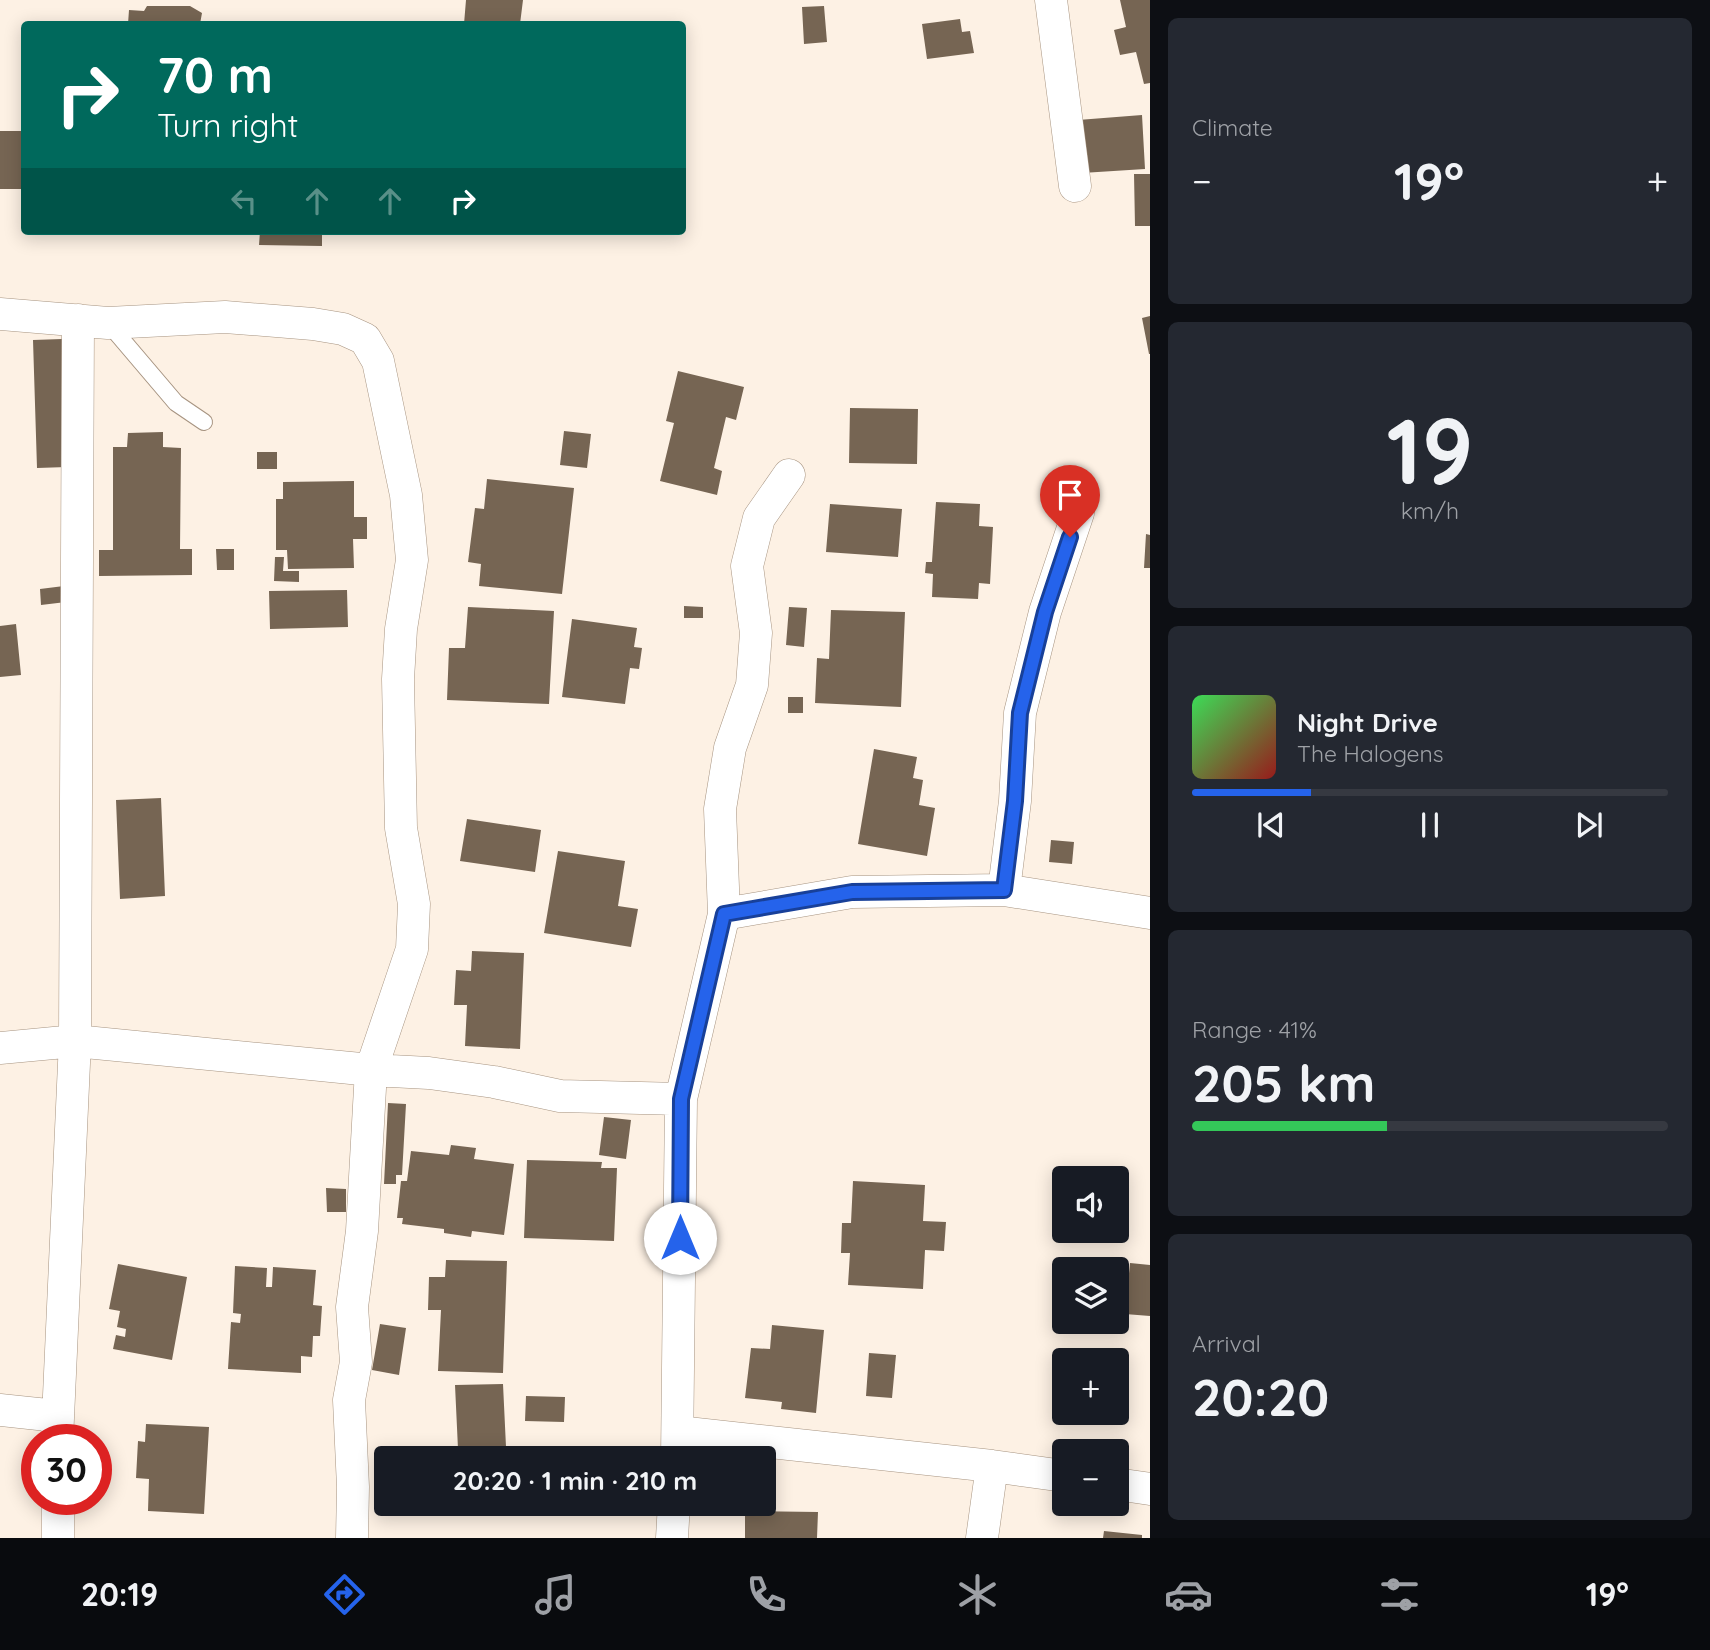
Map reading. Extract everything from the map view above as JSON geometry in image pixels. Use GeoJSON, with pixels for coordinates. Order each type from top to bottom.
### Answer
{"type":"FeatureCollection","features":[{"type":"Feature","properties":{"kind":"street"},"geometry":{"type":"LineString","coordinates":[[1051,0],[1075,186]]}},
{"type":"Feature","properties":{"kind":"street"},"geometry":{"type":"LineString","coordinates":[[0,314],[93,321],[225,317],[313,324],[344,329],[365,339],[378,361],[406,495],[412,560],[401,629],[397,679],[401,828],[414,904],[412,949],[371,1070],[362,1231],[352,1307],[356,1362],[349,1400],[353,1487],[352,1538]]}},
{"type":"Feature","properties":{"kind":"street"},"geometry":{"type":"LineString","coordinates":[[57,1424],[75,1041],[93,321]]}},
{"type":"Feature","properties":{"kind":"street"},"geometry":{"type":"LineString","coordinates":[[789,475],[758,518],[747,566],[756,634],[752,685],[730,748],[720,809],[724,914],[681,1099],[678,1445],[992,1466],[1052,1474]]}},
{"type":"Feature","properties":{"kind":"street"},"geometry":{"type":"LineString","coordinates":[[1004,890],[1015,801],[1020,713],[1045,612],[1078,513]]}},
{"type":"Feature","properties":{"kind":"street"},"geometry":{"type":"LineString","coordinates":[[724,914],[852,892],[1004,890],[1150,913]]}},
{"type":"Feature","properties":{"kind":"street"},"geometry":{"type":"LineString","coordinates":[[0,1048],[75,1041],[371,1070],[429,1073],[495,1082],[560,1096],[681,1099]]}},
{"type":"Feature","properties":{"kind":"street"},"geometry":{"type":"LineString","coordinates":[[0,1410],[44,1424]]}},
{"type":"Feature","properties":{"kind":"street"},"geometry":{"type":"LineString","coordinates":[[982,1538],[992,1466]]}},
{"type":"Feature","properties":{"kind":"street"},"geometry":{"type":"LineString","coordinates":[[1129,1486],[1150,1489]]}},
{"type":"Feature","properties":{"kind":"street"},"geometry":{"type":"LineString","coordinates":[[58,1515],[58,1538]]}},
{"type":"Feature","properties":{"kind":"street"},"geometry":{"type":"LineString","coordinates":[[672,1538],[673,1516]]}},
{"type":"Feature","properties":{"kind":"lane"},"geometry":{"type":"LineString","coordinates":[[93,321],[176,403],[204,422]]}},
{"type":"Feature","properties":{"kind":"building"},"geometry":{"type":"Polygon","coordinates":[[[466,0],[523,0],[520,21],[464,21],[466,0]]]}},
{"type":"Feature","properties":{"kind":"building"},"geometry":{"type":"Polygon","coordinates":[[[1120,0],[1150,0],[1150,83],[1144,84],[1136,52],[1120,55],[1114,30],[1126,27],[1120,0]]]}},
{"type":"Feature","properties":{"kind":"building"},"geometry":{"type":"Polygon","coordinates":[[[147,6],[190,6],[202,13],[201,21],[128,21],[129,10],[144,11],[147,6]]]}},
{"type":"Feature","properties":{"kind":"building"},"geometry":{"type":"Polygon","coordinates":[[[824,6],[827,42],[804,44],[802,7],[824,6]]]}},
{"type":"Feature","properties":{"kind":"building"},"geometry":{"type":"Polygon","coordinates":[[[960,19],[962,32],[970,31],[974,53],[927,59],[922,24],[960,19]]]}},
{"type":"Feature","properties":{"kind":"building"},"geometry":{"type":"Polygon","coordinates":[[[1142,115],[1145,169],[1082,173],[1078,120],[1142,115]]]}},
{"type":"Feature","properties":{"kind":"building"},"geometry":{"type":"Polygon","coordinates":[[[0,131],[21,131],[21,189],[0,189],[0,131]]]}},
{"type":"Feature","properties":{"kind":"building"},"geometry":{"type":"Polygon","coordinates":[[[1134,174],[1150,174],[1150,226],[1135,226],[1134,174]]]}},
{"type":"Feature","properties":{"kind":"building"},"geometry":{"type":"Polygon","coordinates":[[[260,235],[322,235],[322,246],[259,245],[260,235]]]}},
{"type":"Feature","properties":{"kind":"building"},"geometry":{"type":"Polygon","coordinates":[[[1150,316],[1150,354],[1149,354],[1142,318],[1150,316]]]}},
{"type":"Feature","properties":{"kind":"building"},"geometry":{"type":"Polygon","coordinates":[[[62,339],[67,467],[37,468],[33,340],[62,339]]]}},
{"type":"Feature","properties":{"kind":"building"},"geometry":{"type":"Polygon","coordinates":[[[678,371],[744,387],[736,420],[726,417],[714,468],[722,471],[717,495],[660,481],[674,423],[666,421],[678,371]]]}},
{"type":"Feature","properties":{"kind":"building"},"geometry":{"type":"Polygon","coordinates":[[[850,408],[918,409],[917,464],[849,463],[850,408]]]}},
{"type":"Feature","properties":{"kind":"building"},"geometry":{"type":"Polygon","coordinates":[[[564,431],[591,434],[587,468],[560,465],[564,431]]]}},
{"type":"Feature","properties":{"kind":"building"},"geometry":{"type":"Polygon","coordinates":[[[163,432],[163,447],[181,448],[180,549],[192,549],[192,575],[99,576],[99,550],[113,550],[113,447],[127,447],[128,433],[163,432]]]}},
{"type":"Feature","properties":{"kind":"building"},"geometry":{"type":"Polygon","coordinates":[[[257,452],[277,452],[277,469],[257,469],[257,452]]]}},
{"type":"Feature","properties":{"kind":"building"},"geometry":{"type":"Polygon","coordinates":[[[487,479],[574,488],[562,594],[479,586],[481,564],[468,562],[475,508],[484,509],[487,479]]]}},
{"type":"Feature","properties":{"kind":"building"},"geometry":{"type":"Polygon","coordinates":[[[354,481],[354,517],[367,517],[367,539],[353,539],[354,568],[288,569],[287,550],[276,550],[276,499],[283,499],[283,482],[354,481]]]}},
{"type":"Feature","properties":{"kind":"building"},"geometry":{"type":"Polygon","coordinates":[[[936,502],[980,504],[979,526],[993,527],[990,584],[979,583],[978,599],[932,597],[933,574],[925,573],[926,562],[932,562],[936,502]]]}},
{"type":"Feature","properties":{"kind":"building"},"geometry":{"type":"Polygon","coordinates":[[[830,504],[902,509],[898,557],[826,552],[830,504]]]}},
{"type":"Feature","properties":{"kind":"building"},"geometry":{"type":"Polygon","coordinates":[[[1146,534],[1150,535],[1150,568],[1144,568],[1146,534]]]}},
{"type":"Feature","properties":{"kind":"building"},"geometry":{"type":"Polygon","coordinates":[[[216,549],[234,549],[234,570],[217,570],[216,549]]]}},
{"type":"Feature","properties":{"kind":"building"},"geometry":{"type":"Polygon","coordinates":[[[275,557],[284,557],[283,571],[299,571],[299,582],[274,581],[275,557]]]}},
{"type":"Feature","properties":{"kind":"building"},"geometry":{"type":"Polygon","coordinates":[[[64,586],[66,602],[41,605],[40,589],[64,586]]]}},
{"type":"Feature","properties":{"kind":"building"},"geometry":{"type":"Polygon","coordinates":[[[347,590],[348,627],[270,629],[269,591],[347,590]]]}},
{"type":"Feature","properties":{"kind":"building"},"geometry":{"type":"Polygon","coordinates":[[[684,606],[703,607],[703,618],[684,618],[684,606]]]}},
{"type":"Feature","properties":{"kind":"building"},"geometry":{"type":"Polygon","coordinates":[[[468,607],[554,611],[549,704],[447,700],[449,648],[465,648],[468,607]]]}},
{"type":"Feature","properties":{"kind":"building"},"geometry":{"type":"Polygon","coordinates":[[[789,607],[807,608],[804,647],[786,645],[789,607]]]}},
{"type":"Feature","properties":{"kind":"building"},"geometry":{"type":"Polygon","coordinates":[[[831,610],[905,612],[901,707],[815,703],[817,658],[829,659],[831,610]]]}},
{"type":"Feature","properties":{"kind":"building"},"geometry":{"type":"Polygon","coordinates":[[[572,619],[637,628],[634,647],[642,648],[639,669],[630,668],[625,704],[562,697],[572,619]]]}},
{"type":"Feature","properties":{"kind":"building"},"geometry":{"type":"Polygon","coordinates":[[[16,624],[21,675],[0,677],[0,626],[16,624]]]}},
{"type":"Feature","properties":{"kind":"building"},"geometry":{"type":"Polygon","coordinates":[[[788,697],[803,697],[803,713],[788,713],[788,697]]]}},
{"type":"Feature","properties":{"kind":"building"},"geometry":{"type":"Polygon","coordinates":[[[874,749],[917,757],[913,778],[923,780],[919,805],[935,808],[927,856],[858,844],[874,749]]]}},
{"type":"Feature","properties":{"kind":"building"},"geometry":{"type":"Polygon","coordinates":[[[161,798],[165,896],[120,899],[116,800],[161,798]]]}},
{"type":"Feature","properties":{"kind":"building"},"geometry":{"type":"Polygon","coordinates":[[[467,819],[541,830],[535,872],[460,861],[467,819]]]}},
{"type":"Feature","properties":{"kind":"building"},"geometry":{"type":"Polygon","coordinates":[[[1051,840],[1074,842],[1072,864],[1049,862],[1051,840]]]}},
{"type":"Feature","properties":{"kind":"building"},"geometry":{"type":"Polygon","coordinates":[[[558,851],[625,861],[618,906],[638,909],[631,947],[544,933],[558,851]]]}},
{"type":"Feature","properties":{"kind":"building"},"geometry":{"type":"Polygon","coordinates":[[[472,951],[524,953],[520,1049],[465,1046],[467,1005],[454,1005],[456,970],[471,971],[472,951]]]}},
{"type":"Feature","properties":{"kind":"building"},"geometry":{"type":"Polygon","coordinates":[[[388,1103],[406,1104],[402,1175],[396,1175],[396,1184],[384,1184],[388,1103]]]}},
{"type":"Feature","properties":{"kind":"building"},"geometry":{"type":"Polygon","coordinates":[[[604,1117],[631,1120],[626,1159],[599,1155],[604,1117]]]}},
{"type":"Feature","properties":{"kind":"building"},"geometry":{"type":"Polygon","coordinates":[[[451,1145],[476,1148],[474,1159],[514,1164],[504,1235],[472,1231],[471,1237],[444,1233],[444,1229],[402,1224],[403,1218],[397,1218],[401,1181],[407,1181],[411,1151],[449,1155],[451,1145]]]}},
{"type":"Feature","properties":{"kind":"building"},"geometry":{"type":"Polygon","coordinates":[[[527,1160],[602,1162],[601,1168],[617,1168],[614,1241],[524,1238],[527,1160]]]}},
{"type":"Feature","properties":{"kind":"building"},"geometry":{"type":"Polygon","coordinates":[[[853,1181],[925,1185],[923,1221],[946,1222],[944,1251],[925,1250],[923,1289],[848,1285],[850,1253],[841,1253],[842,1223],[851,1223],[853,1181]]]}},
{"type":"Feature","properties":{"kind":"building"},"geometry":{"type":"Polygon","coordinates":[[[326,1188],[346,1189],[346,1212],[327,1212],[326,1188]]]}},
{"type":"Feature","properties":{"kind":"building"},"geometry":{"type":"Polygon","coordinates":[[[446,1260],[507,1261],[503,1373],[438,1371],[441,1310],[428,1310],[429,1277],[445,1277],[446,1260]]]}},
{"type":"Feature","properties":{"kind":"building"},"geometry":{"type":"Polygon","coordinates":[[[1130,1263],[1150,1265],[1150,1316],[1129,1314],[1130,1263]]]}},
{"type":"Feature","properties":{"kind":"building"},"geometry":{"type":"Polygon","coordinates":[[[118,1264],[187,1277],[172,1360],[113,1349],[116,1335],[125,1337],[126,1329],[117,1327],[120,1311],[109,1309],[118,1264]]]}},
{"type":"Feature","properties":{"kind":"building"},"geometry":{"type":"Polygon","coordinates":[[[235,1266],[267,1268],[266,1287],[272,1287],[273,1267],[316,1270],[313,1305],[322,1306],[320,1336],[313,1336],[312,1357],[301,1356],[301,1373],[228,1369],[231,1322],[240,1323],[241,1314],[233,1313],[235,1266]]]}},
{"type":"Feature","properties":{"kind":"building"},"geometry":{"type":"Polygon","coordinates":[[[380,1324],[406,1328],[399,1375],[372,1370],[380,1324]]]}},
{"type":"Feature","properties":{"kind":"building"},"geometry":{"type":"Polygon","coordinates":[[[772,1325],[824,1330],[816,1413],[781,1409],[782,1402],[745,1398],[751,1348],[770,1349],[772,1325]]]}},
{"type":"Feature","properties":{"kind":"building"},"geometry":{"type":"Polygon","coordinates":[[[869,1353],[896,1355],[892,1398],[866,1396],[869,1353]]]}},
{"type":"Feature","properties":{"kind":"building"},"geometry":{"type":"Polygon","coordinates":[[[503,1384],[506,1446],[458,1446],[455,1385],[503,1384]]]}},
{"type":"Feature","properties":{"kind":"building"},"geometry":{"type":"Polygon","coordinates":[[[526,1396],[565,1397],[564,1422],[525,1421],[526,1396]]]}},
{"type":"Feature","properties":{"kind":"building"},"geometry":{"type":"Polygon","coordinates":[[[146,1424],[209,1427],[204,1514],[148,1511],[149,1479],[136,1478],[138,1441],[145,1442],[146,1424]]]}},
{"type":"Feature","properties":{"kind":"building"},"geometry":{"type":"Polygon","coordinates":[[[776,1511],[818,1512],[817,1538],[745,1538],[745,1516],[776,1516],[776,1511]]]}},
{"type":"Feature","properties":{"kind":"building"},"geometry":{"type":"Polygon","coordinates":[[[1104,1531],[1142,1535],[1142,1538],[1103,1538],[1104,1531]]]}},
{"type":"Feature","properties":{"kind":"route"},"geometry":{"type":"LineString","coordinates":[[680,1238],[681,1099],[724,914],[852,892],[1004,890],[1015,801],[1020,713],[1045,612],[1070,537]]}}]}
